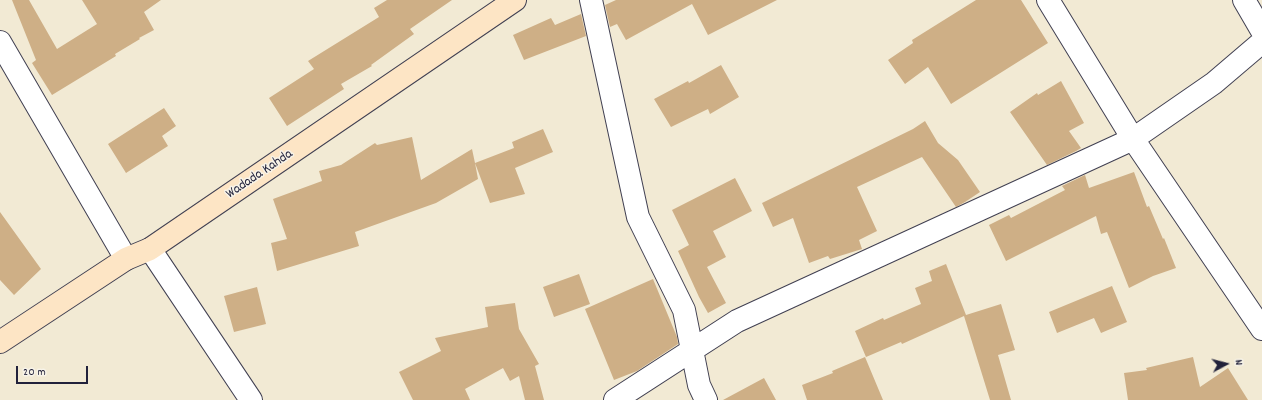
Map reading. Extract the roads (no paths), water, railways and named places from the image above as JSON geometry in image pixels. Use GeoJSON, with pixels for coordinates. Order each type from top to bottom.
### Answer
{"type":"FeatureCollection","features":[{"type":"Feature","properties":{"kind":"main road","name":"Wadada Kahda"},"geometry":{"type":"LineString","coordinates":[[0,342],[126,259],[150,249],[515,0]]}},
{"type":"Feature","properties":{"kind":"street"},"geometry":{"type":"LineString","coordinates":[[591,0],[638,217],[684,310],[699,385],[706,400]]}},
{"type":"Feature","properties":{"kind":"street"},"geometry":{"type":"LineString","coordinates":[[1048,0],[1133,139],[1262,329]]}},
{"type":"Feature","properties":{"kind":"street"},"geometry":{"type":"LineString","coordinates":[[1244,0],[1262,31]]}},
{"type":"Feature","properties":{"kind":"street"},"geometry":{"type":"LineString","coordinates":[[0,42],[126,259]]}},
{"type":"Feature","properties":{"kind":"street"},"geometry":{"type":"LineString","coordinates":[[615,400],[737,321],[1133,139],[1214,83],[1262,42]]}},
{"type":"Feature","properties":{"kind":"street"},"geometry":{"type":"LineString","coordinates":[[150,249],[251,400]]}}]}
